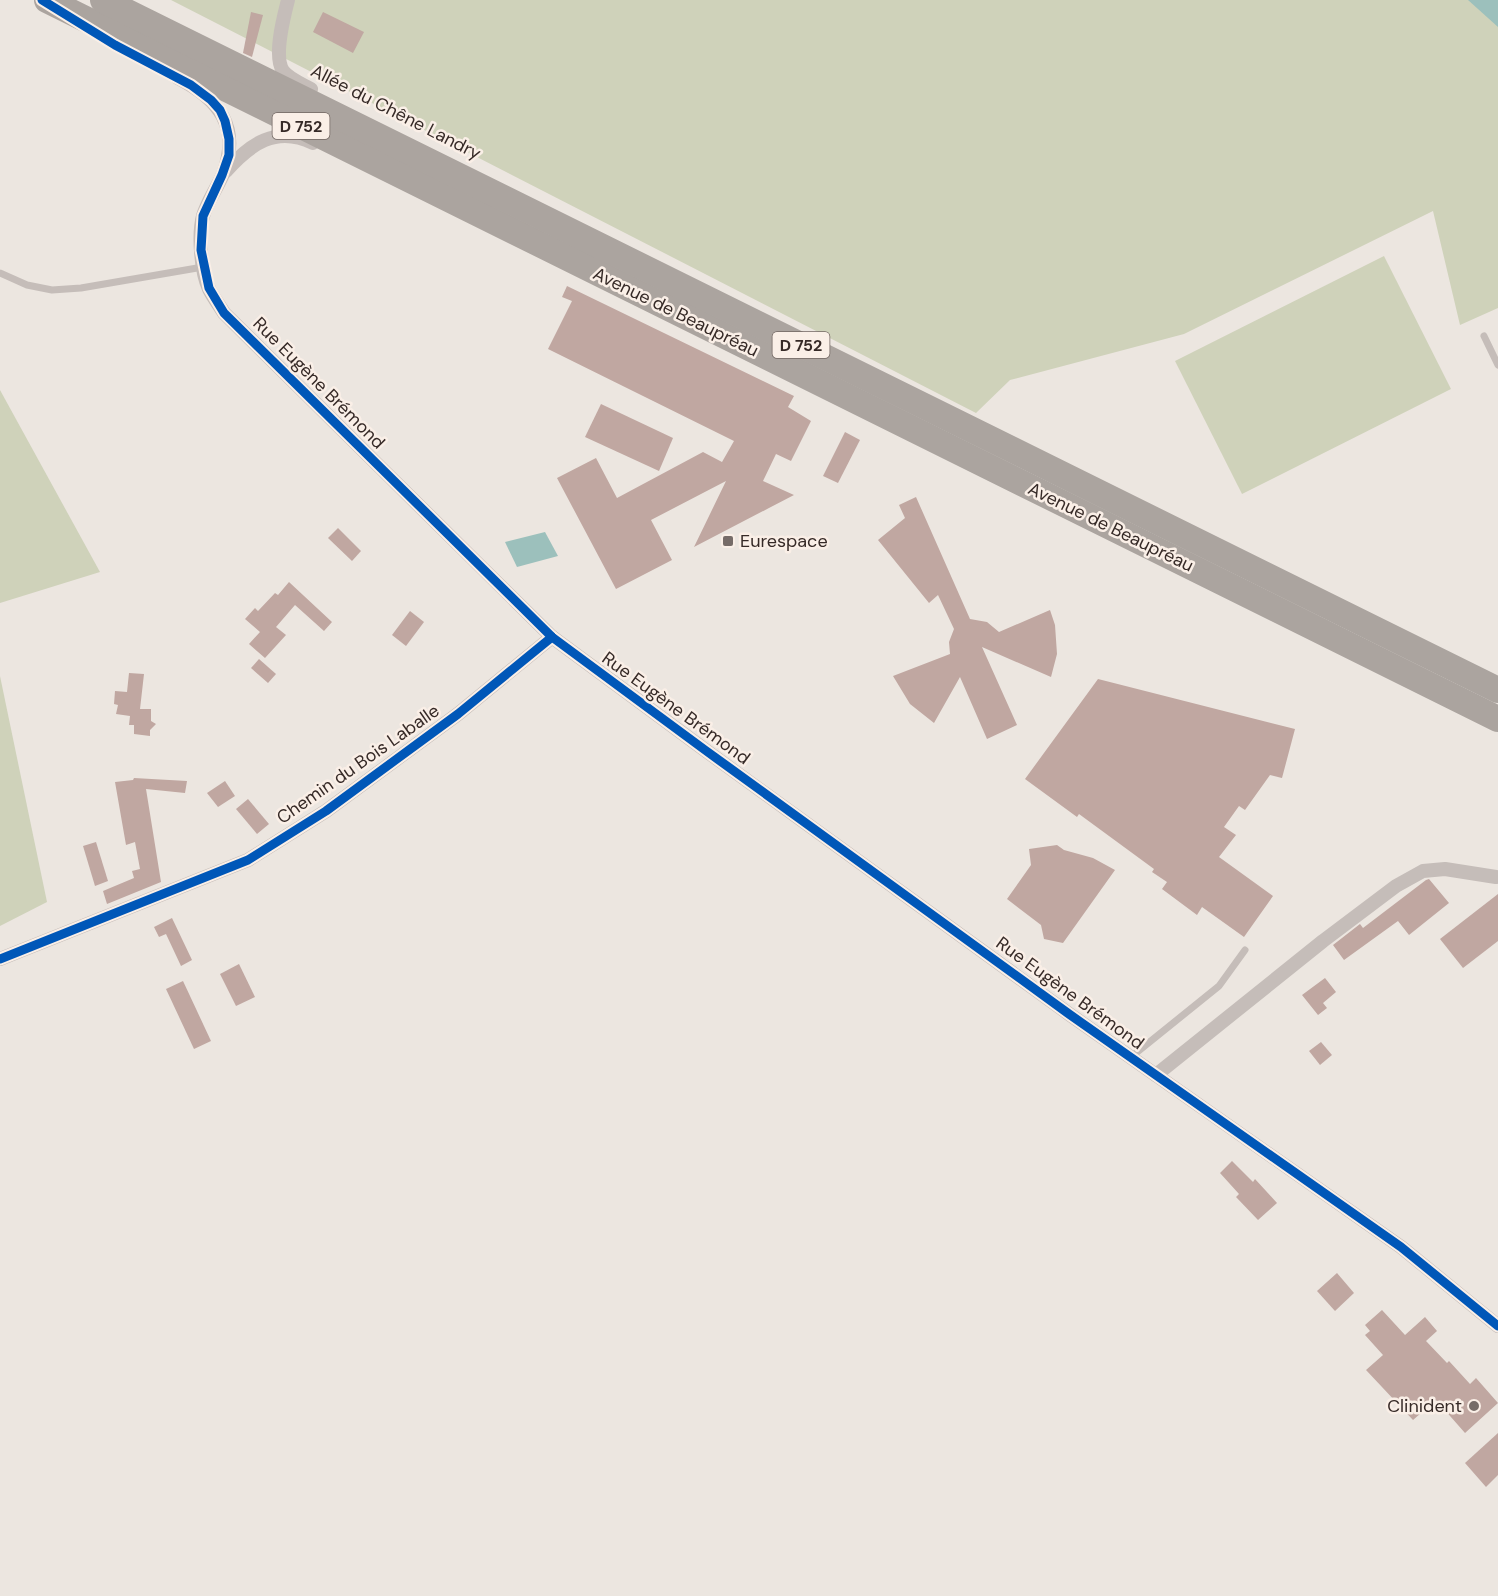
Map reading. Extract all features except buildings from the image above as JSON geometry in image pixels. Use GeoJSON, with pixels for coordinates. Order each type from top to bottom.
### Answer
{"type":"FeatureCollection","features":[{"type":"Feature","properties":{"kind":"highway","name":"Avenue de Beaupréau"},"geometry":{"type":"LineString","coordinates":[[47,0],[1498,719]]}},
{"type":"Feature","properties":{"kind":"highway","name":"Avenue de Beaupréau"},"geometry":{"type":"LineString","coordinates":[[103,0],[1498,690]]}},
{"type":"Feature","properties":{"kind":"highway"},"geometry":{"type":"LineString","coordinates":[[1469,705],[1498,726]]}},
{"type":"Feature","properties":{"kind":"street","name":"Rue Eugène Brémond"},"geometry":{"type":"LineString","coordinates":[[42,0],[114,45],[191,85],[212,100],[225,121],[229,139],[229,155],[203,216],[201,250],[209,288],[224,313],[552,637],[1156,1075],[1401,1247],[1498,1326]]}},
{"type":"Feature","properties":{"kind":"street","name":"Allée du Chêne Landry"},"geometry":{"type":"LineString","coordinates":[[288,0],[280,58],[283,70],[296,82],[475,170],[521,207]]}},
{"type":"Feature","properties":{"kind":"street","name":"Rue Eugène Brémond"},"geometry":{"type":"LineString","coordinates":[[222,175],[243,152],[263,140],[287,136],[308,140],[466,218],[554,252]]}},
{"type":"Feature","properties":{"kind":"street","name":"Chemin du Bois Laballe"},"geometry":{"type":"LineString","coordinates":[[0,959],[248,860],[327,812],[458,714],[552,637]]}},
{"type":"Feature","properties":{"kind":"street"},"geometry":{"type":"LineString","coordinates":[[1156,1075],[1323,941],[1396,886],[1423,871],[1445,869],[1496,877]]}},
{"type":"Feature","properties":{"kind":"lane"},"geometry":{"type":"LineString","coordinates":[[0,273],[27,285],[52,291],[203,267]]}},
{"type":"Feature","properties":{"kind":"lane"},"geometry":{"type":"LineString","coordinates":[[1484,336],[1498,365]]}},
{"type":"Feature","properties":{"kind":"lane"},"geometry":{"type":"LineString","coordinates":[[1131,1057],[1219,986],[1245,951]]}},
{"type":"Feature","properties":{"kind":"green space"},"geometry":{"type":"Polygon","coordinates":[[[171,0],[1498,0],[1498,308],[1460,325],[1433,211],[1184,334],[1010,380],[976,413],[171,0]]]}},
{"type":"Feature","properties":{"kind":"green space"},"geometry":{"type":"Polygon","coordinates":[[[1384,256],[1451,389],[1242,494],[1175,361],[1384,256]]]}},
{"type":"Feature","properties":{"kind":"green space"},"geometry":{"type":"Polygon","coordinates":[[[0,390],[100,572],[0,603],[0,390]]]}},
{"type":"Feature","properties":{"kind":"green space"},"geometry":{"type":"Polygon","coordinates":[[[0,676],[47,902],[0,926],[0,676]]]}},
{"type":"Feature","properties":{"kind":"water"},"geometry":{"type":"Polygon","coordinates":[[[1468,0],[1498,0],[1498,27],[1468,0]]]}},
{"type":"Feature","properties":{"kind":"water"},"geometry":{"type":"Polygon","coordinates":[[[545,532],[558,556],[517,567],[505,542],[545,532]]]}},
{"type":"Feature","properties":{"kind":"cycle path"},"geometry":{"type":"LineString","coordinates":[[42,0],[115,45],[191,85],[220,110],[229,139],[229,155],[203,216],[201,250],[209,288],[224,313],[552,637],[1069,1014],[1401,1247],[1498,1326]]}},
{"type":"Feature","properties":{"kind":"cycle path"},"geometry":{"type":"LineString","coordinates":[[0,959],[248,860],[326,811],[458,714],[552,637]]}},
{"type":"Feature","properties":{"kind":"place","name":"Eurespace"},"geometry":{"type":"Point","coordinates":[728,541]}},
{"type":"Feature","properties":{"kind":"place","name":"Clinident"},"geometry":{"type":"Point","coordinates":[1474,1406]}}]}
